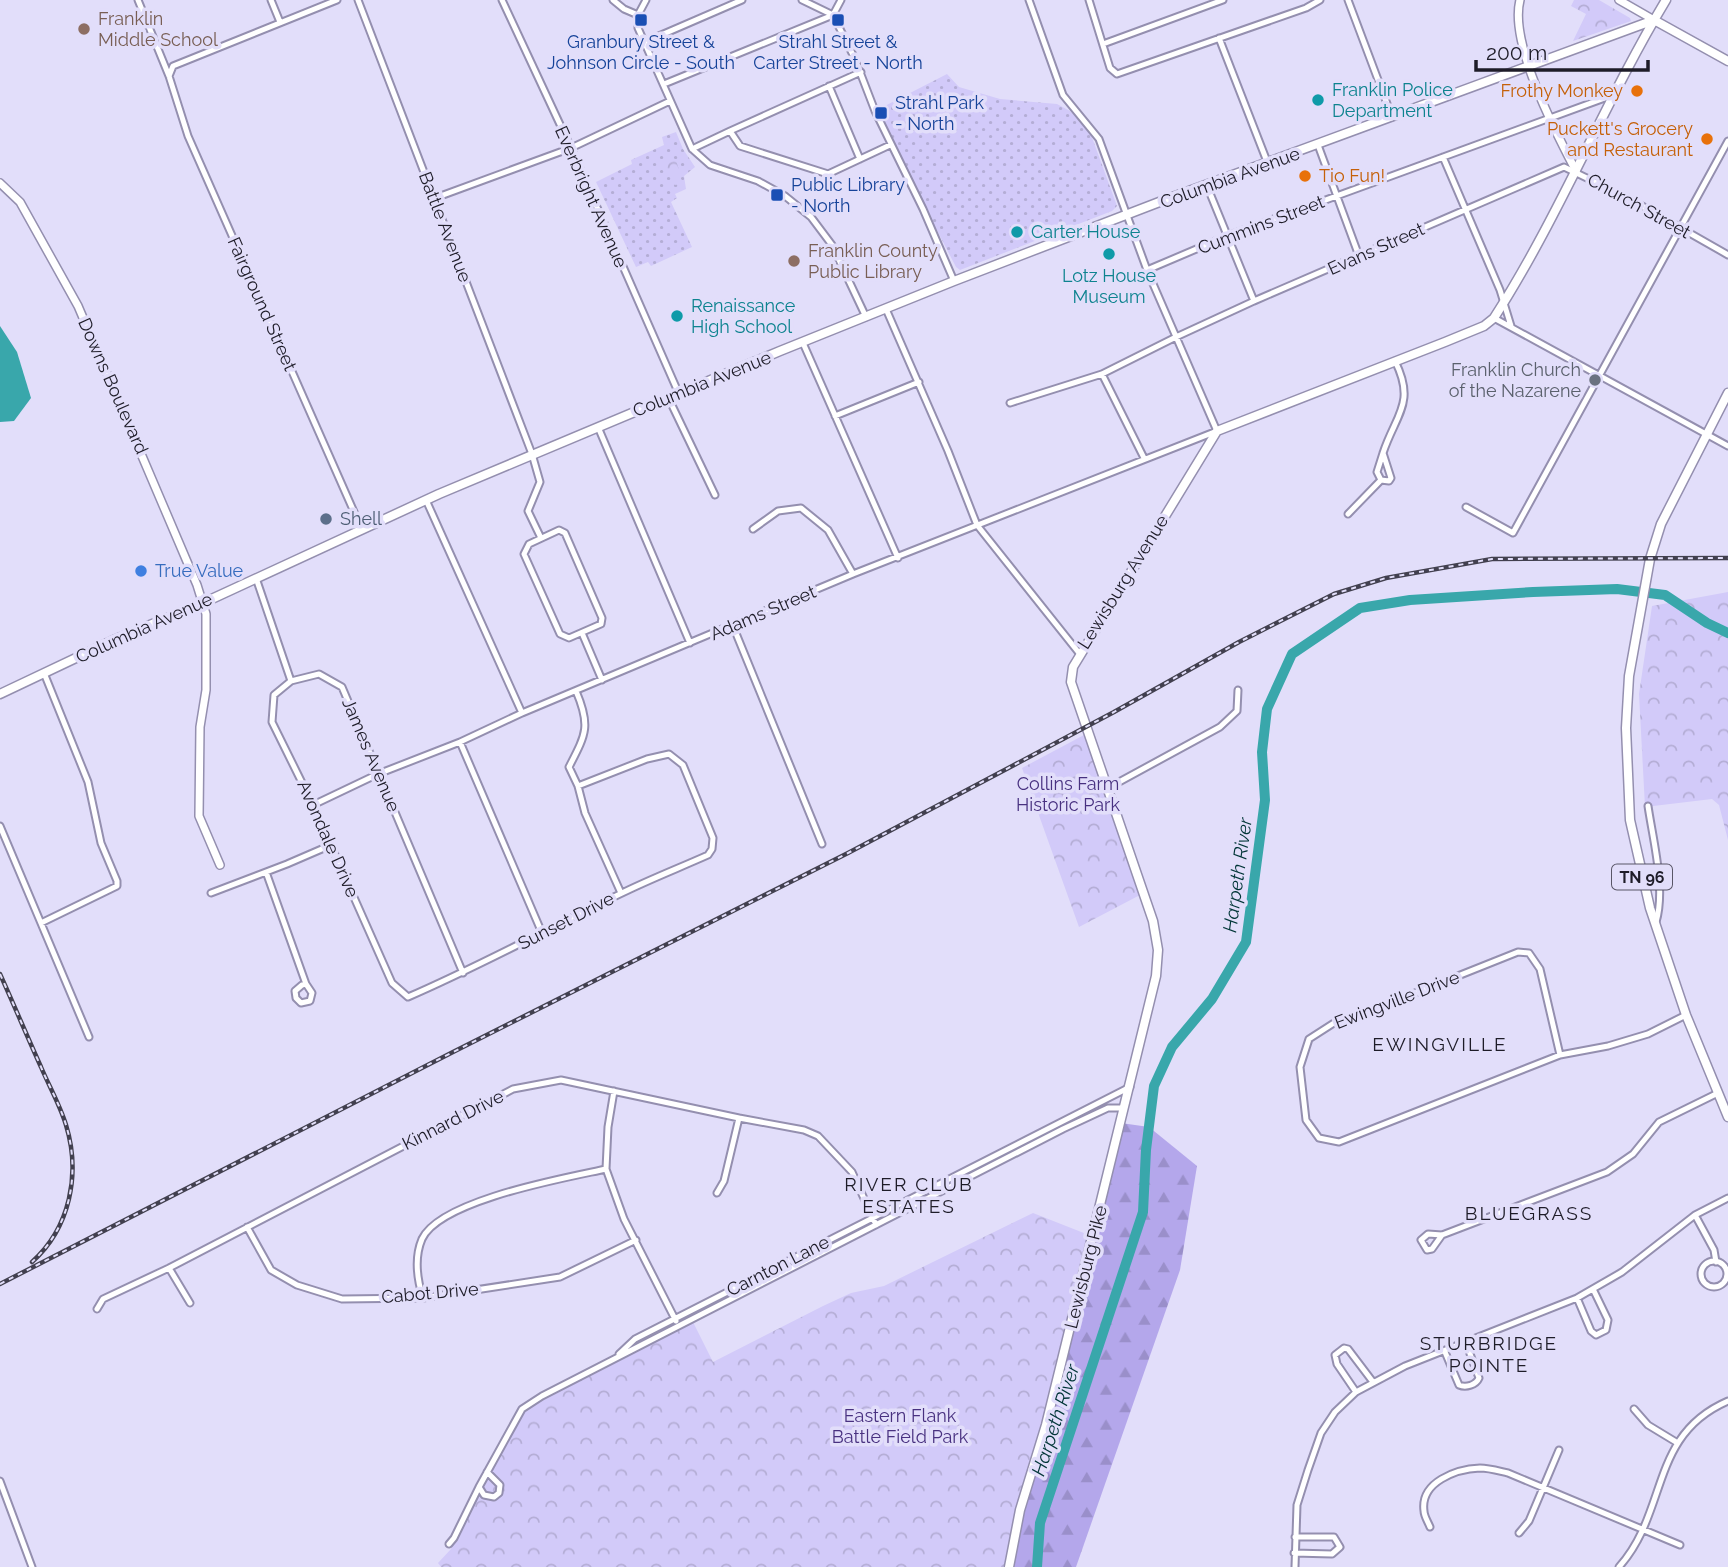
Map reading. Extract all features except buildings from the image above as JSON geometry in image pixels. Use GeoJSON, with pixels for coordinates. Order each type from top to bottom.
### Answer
{"type":"FeatureCollection","features":[{"type":"Feature","properties":{"kind":"main road"},"geometry":{"type":"LineString","coordinates":[[1217,430],[1484,326],[1494,318],[1576,171],[1613,95],[1666,0]]}},
{"type":"Feature","properties":{"kind":"main road","name":"Columbia Avenue"},"geometry":{"type":"LineString","coordinates":[[0,694],[426,500],[668,397],[954,281],[1654,20]]}},
{"type":"Feature","properties":{"kind":"main road"},"geometry":{"type":"LineString","coordinates":[[1654,20],[1728,61]]}},
{"type":"Feature","properties":{"kind":"main road","name":"TN 96"},"geometry":{"type":"LineString","coordinates":[[1728,393],[1661,524],[1649,562],[1629,676],[1626,728],[1630,820],[1638,861],[1655,925],[1686,1015],[1728,1117]]}},
{"type":"Feature","properties":{"kind":"main road","name":"Lewisburg Avenue"},"geometry":{"type":"LineString","coordinates":[[1130,1087],[1156,976],[1158,950],[1153,921],[1071,682],[1079,653],[1217,430]]}},
{"type":"Feature","properties":{"kind":"main road","name":"Lewisburg Pike"},"geometry":{"type":"LineString","coordinates":[[1009,1567],[1020,1510],[1046,1425],[1130,1087]]}},
{"type":"Feature","properties":{"kind":"street"},"geometry":{"type":"LineString","coordinates":[[138,0],[169,76]]}},
{"type":"Feature","properties":{"kind":"street"},"geometry":{"type":"LineString","coordinates":[[271,0],[280,22]]}},
{"type":"Feature","properties":{"kind":"street"},"geometry":{"type":"LineString","coordinates":[[169,76],[173,66],[337,0]]}},
{"type":"Feature","properties":{"kind":"street","name":"Battle Avenue"},"geometry":{"type":"LineString","coordinates":[[358,0],[532,454],[540,482],[528,511],[541,538]]}},
{"type":"Feature","properties":{"kind":"street","name":"Everbright Avenue"},"geometry":{"type":"LineString","coordinates":[[502,0],[571,148],[679,394]]}},
{"type":"Feature","properties":{"kind":"street"},"geometry":{"type":"LineString","coordinates":[[613,0],[638,15]]}},
{"type":"Feature","properties":{"kind":"street"},"geometry":{"type":"LineString","coordinates":[[646,0],[638,15],[638,28],[692,149],[710,165],[758,181],[785,196],[811,217],[832,245],[866,317]]}},
{"type":"Feature","properties":{"kind":"street"},"geometry":{"type":"LineString","coordinates":[[645,42],[742,0]]}},
{"type":"Feature","properties":{"kind":"street"},"geometry":{"type":"LineString","coordinates":[[802,0],[833,15],[954,281]]}},
{"type":"Feature","properties":{"kind":"street"},"geometry":{"type":"LineString","coordinates":[[664,84],[833,15],[841,0]]}},
{"type":"Feature","properties":{"kind":"street"},"geometry":{"type":"LineString","coordinates":[[1029,0],[1063,95],[1099,139],[1147,270],[1217,430]]}},
{"type":"Feature","properties":{"kind":"street"},"geometry":{"type":"LineString","coordinates":[[1089,0],[1110,68],[1117,74],[1306,8],[1320,0]]}},
{"type":"Feature","properties":{"kind":"street"},"geometry":{"type":"LineString","coordinates":[[1103,44],[1223,0]]}},
{"type":"Feature","properties":{"kind":"street"},"geometry":{"type":"LineString","coordinates":[[1348,0],[1392,117]]}},
{"type":"Feature","properties":{"kind":"street","name":"Church Street"},"geometry":{"type":"LineString","coordinates":[[1520,0],[1517,12],[1520,33],[1530,67],[1550,119],[1576,171],[1728,256]]}},
{"type":"Feature","properties":{"kind":"street"},"geometry":{"type":"LineString","coordinates":[[1619,0],[1654,20]]}},
{"type":"Feature","properties":{"kind":"street"},"geometry":{"type":"LineString","coordinates":[[1219,38],[1268,164]]}},
{"type":"Feature","properties":{"kind":"street"},"geometry":{"type":"LineString","coordinates":[[692,149],[861,72]]}},
{"type":"Feature","properties":{"kind":"street","name":"Fairground Street"},"geometry":{"type":"LineString","coordinates":[[169,76],[187,136],[362,530]]}},
{"type":"Feature","properties":{"kind":"street"},"geometry":{"type":"LineString","coordinates":[[829,86],[860,159]]}},
{"type":"Feature","properties":{"kind":"street","name":"Cummins Street"},"geometry":{"type":"LineString","coordinates":[[1147,270],[1227,236],[1613,95]]}},
{"type":"Feature","properties":{"kind":"street"},"geometry":{"type":"LineString","coordinates":[[435,198],[571,148],[670,101]]}},
{"type":"Feature","properties":{"kind":"street"},"geometry":{"type":"LineString","coordinates":[[730,131],[740,146],[828,174],[890,145]]}},
{"type":"Feature","properties":{"kind":"street"},"geometry":{"type":"LineString","coordinates":[[1466,508],[1513,533],[1728,141]]}},
{"type":"Feature","properties":{"kind":"street"},"geometry":{"type":"LineString","coordinates":[[1318,145],[1359,256]]}},
{"type":"Feature","properties":{"kind":"street"},"geometry":{"type":"LineString","coordinates":[[1443,157],[1500,290],[1511,326]]}},
{"type":"Feature","properties":{"kind":"street","name":"Evans Street"},"geometry":{"type":"LineString","coordinates":[[1010,403],[1102,374],[1254,301],[1564,167],[1576,171]]}},
{"type":"Feature","properties":{"kind":"street","name":"Downs Boulevard"},"geometry":{"type":"LineString","coordinates":[[0,183],[19,202],[78,306],[203,603],[206,614],[206,690],[200,727],[199,816],[220,865]]}},
{"type":"Feature","properties":{"kind":"street"},"geometry":{"type":"LineString","coordinates":[[1207,186],[1254,301]]}},
{"type":"Feature","properties":{"kind":"street"},"geometry":{"type":"LineString","coordinates":[[886,309],[977,524],[1079,653]]}},
{"type":"Feature","properties":{"kind":"street"},"geometry":{"type":"LineString","coordinates":[[1494,318],[1728,446]]}},
{"type":"Feature","properties":{"kind":"street"},"geometry":{"type":"LineString","coordinates":[[803,343],[898,558]]}},
{"type":"Feature","properties":{"kind":"street"},"geometry":{"type":"LineString","coordinates":[[1381,480],[1377,472],[1405,402],[1402,374],[1395,361]]}},
{"type":"Feature","properties":{"kind":"street"},"geometry":{"type":"LineString","coordinates":[[1102,374],[1144,458]]}},
{"type":"Feature","properties":{"kind":"street"},"geometry":{"type":"LineString","coordinates":[[835,416],[919,382]]}},
{"type":"Feature","properties":{"kind":"street"},"geometry":{"type":"LineString","coordinates":[[668,397],[715,495]]}},
{"type":"Feature","properties":{"kind":"street"},"geometry":{"type":"LineString","coordinates":[[598,426],[690,643]]}},
{"type":"Feature","properties":{"kind":"street","name":"Adams Street"},"geometry":{"type":"LineString","coordinates":[[313,805],[378,774],[460,742],[522,713],[853,574],[1217,430]]}},
{"type":"Feature","properties":{"kind":"street"},"geometry":{"type":"LineString","coordinates":[[1381,480],[1390,481],[1391,478],[1383,453]]}},
{"type":"Feature","properties":{"kind":"street"},"geometry":{"type":"LineString","coordinates":[[1348,514],[1381,480]]}},
{"type":"Feature","properties":{"kind":"street"},"geometry":{"type":"LineString","coordinates":[[426,500],[522,713]]}},
{"type":"Feature","properties":{"kind":"street"},"geometry":{"type":"LineString","coordinates":[[752,529],[778,511],[801,508],[828,530],[853,574]]}},
{"type":"Feature","properties":{"kind":"street"},"geometry":{"type":"LineString","coordinates":[[559,530],[565,533],[602,618],[601,624],[582,633],[569,638],[560,634],[524,554],[529,544],[559,530]]}},
{"type":"Feature","properties":{"kind":"street"},"geometry":{"type":"LineString","coordinates":[[256,578],[291,681]]}},
{"type":"Feature","properties":{"kind":"street"},"geometry":{"type":"LineString","coordinates":[[733,626],[822,844]]}},
{"type":"Feature","properties":{"kind":"street"},"geometry":{"type":"LineString","coordinates":[[582,633],[602,680]]}},
{"type":"Feature","properties":{"kind":"street"},"geometry":{"type":"LineString","coordinates":[[41,923],[117,886],[101,843],[88,782],[44,673]]}},
{"type":"Feature","properties":{"kind":"street","name":"James Avenue"},"geometry":{"type":"LineString","coordinates":[[291,681],[318,674],[342,687],[463,973]]}},
{"type":"Feature","properties":{"kind":"street","name":"Avondale Drive"},"geometry":{"type":"LineString","coordinates":[[291,681],[274,695],[272,722],[313,805],[392,983],[408,997]]}},
{"type":"Feature","properties":{"kind":"street"},"geometry":{"type":"LineString","coordinates":[[1108,788],[1220,727],[1237,711],[1238,690]]}},
{"type":"Feature","properties":{"kind":"street"},"geometry":{"type":"LineString","coordinates":[[576,691],[585,713],[584,738],[569,766],[585,813],[621,893]]}},
{"type":"Feature","properties":{"kind":"street"},"geometry":{"type":"LineString","coordinates":[[460,742],[542,933]]}},
{"type":"Feature","properties":{"kind":"street","name":"Sunset Drive"},"geometry":{"type":"LineString","coordinates":[[408,997],[463,973],[621,893],[708,855],[712,849],[713,838],[683,765],[669,754],[647,759],[578,786]]}},
{"type":"Feature","properties":{"kind":"street"},"geometry":{"type":"LineString","coordinates":[[1648,806],[1660,893],[1660,909],[1655,925]]}},
{"type":"Feature","properties":{"kind":"street"},"geometry":{"type":"LineString","coordinates":[[0,826],[89,1037]]}},
{"type":"Feature","properties":{"kind":"street"},"geometry":{"type":"LineString","coordinates":[[211,893],[331,845]]}},
{"type":"Feature","properties":{"kind":"street"},"geometry":{"type":"LineString","coordinates":[[266,873],[306,984]]}},
{"type":"Feature","properties":{"kind":"street","name":"Ewingville Drive"},"geometry":{"type":"LineString","coordinates":[[1560,1055],[1540,969],[1529,953],[1518,952],[1337,1021],[1310,1039],[1300,1067],[1306,1120],[1319,1138],[1339,1142],[1560,1055],[1608,1046],[1648,1034],[1686,1015]]}},
{"type":"Feature","properties":{"kind":"street","name":"Kinnard Drive"},"geometry":{"type":"LineString","coordinates":[[97,1309],[103,1299],[169,1268],[513,1089],[561,1080],[804,1130],[818,1136],[852,1172],[876,1226]]}},
{"type":"Feature","properties":{"kind":"street","name":"Carnton Lane"},"geometry":{"type":"LineString","coordinates":[[617,1356],[635,1339],[1130,1087]]}},
{"type":"Feature","properties":{"kind":"street"},"geometry":{"type":"LineString","coordinates":[[614,1091],[608,1127],[606,1170],[624,1219],[679,1326]]}},
{"type":"Feature","properties":{"kind":"street"},"geometry":{"type":"LineString","coordinates":[[1442,1235],[1607,1172],[1633,1154],[1659,1122],[1718,1093]]}},
{"type":"Feature","properties":{"kind":"street","name":"Carnton Lane"},"geometry":{"type":"LineString","coordinates":[[449,1544],[522,1409],[541,1396],[1080,1121],[1108,1108],[1124,1108]]}},
{"type":"Feature","properties":{"kind":"street"},"geometry":{"type":"LineString","coordinates":[[717,1193],[724,1181],[739,1118]]}},
{"type":"Feature","properties":{"kind":"street"},"geometry":{"type":"LineString","coordinates":[[423,1298],[416,1276],[422,1240],[433,1225],[451,1213],[531,1184],[606,1170]]}},
{"type":"Feature","properties":{"kind":"street"},"geometry":{"type":"LineString","coordinates":[[1295,1567],[1297,1504],[1321,1433],[1335,1412],[1356,1392],[1405,1366],[1577,1298],[1622,1272],[1695,1215],[1728,1198]]}},
{"type":"Feature","properties":{"kind":"street"},"geometry":{"type":"LineString","coordinates":[[1695,1215],[1714,1250],[1716,1262],[1725,1268],[1724,1282],[1713,1287],[1703,1281],[1701,1272],[1708,1262],[1716,1262]]}},
{"type":"Feature","properties":{"kind":"street","name":"Cabot Drive"},"geometry":{"type":"LineString","coordinates":[[247,1227],[271,1270],[297,1285],[342,1298],[423,1298],[560,1277],[636,1240]]}},
{"type":"Feature","properties":{"kind":"street"},"geometry":{"type":"LineString","coordinates":[[169,1268],[190,1303]]}},
{"type":"Feature","properties":{"kind":"street"},"geometry":{"type":"LineString","coordinates":[[1577,1298],[1591,1331],[1596,1335],[1606,1330],[1608,1320],[1593,1289]]}},
{"type":"Feature","properties":{"kind":"street"},"geometry":{"type":"LineString","coordinates":[[1445,1352],[1459,1385],[1472,1385],[1479,1378],[1466,1343]]}},
{"type":"Feature","properties":{"kind":"street"},"geometry":{"type":"LineString","coordinates":[[1356,1392],[1337,1364],[1335,1355],[1344,1348],[1348,1349],[1373,1382]]}},
{"type":"Feature","properties":{"kind":"street"},"geometry":{"type":"LineString","coordinates":[[1619,1567],[1628,1557],[1643,1530],[1676,1442],[1701,1416],[1728,1401]]}},
{"type":"Feature","properties":{"kind":"street"},"geometry":{"type":"LineString","coordinates":[[1634,1409],[1648,1425],[1676,1442]]}},
{"type":"Feature","properties":{"kind":"street"},"geometry":{"type":"LineString","coordinates":[[1518,1533],[1530,1521],[1559,1450]]}},
{"type":"Feature","properties":{"kind":"street"},"geometry":{"type":"LineString","coordinates":[[1430,1527],[1424,1511],[1425,1495],[1433,1484],[1446,1476],[1482,1468],[1508,1473],[1680,1545]]}},
{"type":"Feature","properties":{"kind":"street"},"geometry":{"type":"LineString","coordinates":[[479,1487],[488,1497],[499,1493],[500,1485],[487,1472]]}},
{"type":"Feature","properties":{"kind":"street"},"geometry":{"type":"LineString","coordinates":[[0,1481],[2,1496],[32,1567]]}},
{"type":"Feature","properties":{"kind":"street"},"geometry":{"type":"LineString","coordinates":[[1294,1553],[1332,1554],[1340,1547],[1335,1537],[1295,1537]]}},
{"type":"Feature","properties":{"kind":"green space"},"geometry":{"type":"Polygon","coordinates":[[[1574,0],[1599,0],[1631,21],[1573,41],[1586,14],[1571,6],[1574,0]]]}},
{"type":"Feature","properties":{"kind":"green space"},"geometry":{"type":"Polygon","coordinates":[[[947,74],[959,87],[1000,99],[1057,104],[1070,111],[1090,132],[1117,206],[1112,211],[960,270],[956,267],[875,111],[947,74]]]}},
{"type":"Feature","properties":{"kind":"green space"},"geometry":{"type":"Polygon","coordinates":[[[676,132],[695,167],[684,176],[686,189],[675,194],[677,198],[671,202],[692,247],[651,266],[648,262],[636,267],[596,182],[632,164],[631,160],[664,145],[662,137],[676,132]]]}},
{"type":"Feature","properties":{"kind":"green space"},"geometry":{"type":"Polygon","coordinates":[[[668,154],[676,162],[682,181],[676,185],[662,161],[668,154]]]}},
{"type":"Feature","properties":{"kind":"green space"},"geometry":{"type":"Polygon","coordinates":[[[1728,592],[1728,840],[1719,805],[1712,799],[1645,807],[1639,694],[1652,606],[1728,592]]]}},
{"type":"Feature","properties":{"kind":"green space","name":"Collins Farm Historic Park"},"geometry":{"type":"Polygon","coordinates":[[[1084,735],[1140,895],[1079,927],[1022,768],[1084,735]]]}},
{"type":"Feature","properties":{"kind":"green space"},"geometry":{"type":"Polygon","coordinates":[[[1121,1123],[1149,1127],[1197,1166],[1180,1270],[1076,1567],[1009,1567],[1121,1123]]]}},
{"type":"Feature","properties":{"kind":"green space","name":"Eastern Flank Battle Field Park"},"geometry":{"type":"Polygon","coordinates":[[[1033,1213],[1094,1237],[1009,1567],[441,1567],[438,1563],[451,1549],[454,1538],[522,1409],[542,1396],[692,1320],[713,1362],[823,1306],[851,1293],[884,1286],[1033,1213]]]}},
{"type":"Feature","properties":{"kind":"shaded area"},"geometry":{"type":"Polygon","coordinates":[[[0,326],[17,352],[31,398],[14,421],[0,422],[0,326]]]}},
{"type":"Feature","properties":{"kind":"waterway","name":"Harpeth River"},"geometry":{"type":"LineString","coordinates":[[1037,1567],[1040,1523],[1143,1212],[1146,1150],[1154,1086],[1172,1047],[1212,999],[1246,942],[1265,800],[1262,752],[1267,709],[1292,654],[1360,608],[1410,600],[1533,592],[1617,589],[1665,595],[1707,623],[1728,633]]}},
{"type":"Feature","properties":{"kind":"railway"},"geometry":{"type":"LineString","coordinates":[[0,1284],[848,853],[1114,712],[1239,642],[1334,594],[1386,578],[1492,559],[1728,558]]}},
{"type":"Feature","properties":{"kind":"railway"},"geometry":{"type":"LineString","coordinates":[[0,974],[61,1110],[70,1144],[72,1181],[69,1199],[55,1233],[32,1262]]}},
{"type":"Feature","properties":{"kind":"place","name":"Granbury Street & Johnson Circle - South"},"geometry":{"type":"Point","coordinates":[641,20]}},
{"type":"Feature","properties":{"kind":"place","name":"Strahl Street & Carter Street - North"},"geometry":{"type":"Point","coordinates":[838,20]}},
{"type":"Feature","properties":{"kind":"place","name":"Franklin Middle School"},"geometry":{"type":"Point","coordinates":[84,29]}},
{"type":"Feature","properties":{"kind":"place","name":"Frothy Monkey"},"geometry":{"type":"Point","coordinates":[1637,91]}},
{"type":"Feature","properties":{"kind":"place","name":"Franklin Police Department"},"geometry":{"type":"Point","coordinates":[1318,100]}},
{"type":"Feature","properties":{"kind":"place","name":"Strahl Park - North"},"geometry":{"type":"Point","coordinates":[881,113]}},
{"type":"Feature","properties":{"kind":"place","name":"Puckett's Grocery and Restaurant"},"geometry":{"type":"Point","coordinates":[1707,139]}},
{"type":"Feature","properties":{"kind":"place","name":"Tio Fun!"},"geometry":{"type":"Point","coordinates":[1305,176]}},
{"type":"Feature","properties":{"kind":"place","name":"Public Library - North"},"geometry":{"type":"Point","coordinates":[777,195]}},
{"type":"Feature","properties":{"kind":"place","name":"Carter House"},"geometry":{"type":"Point","coordinates":[1017,232]}},
{"type":"Feature","properties":{"kind":"place","name":"Lotz House Museum"},"geometry":{"type":"Point","coordinates":[1109,254]}},
{"type":"Feature","properties":{"kind":"place","name":"Franklin County Public Library"},"geometry":{"type":"Point","coordinates":[794,261]}},
{"type":"Feature","properties":{"kind":"place","name":"Renaissance High School"},"geometry":{"type":"Point","coordinates":[677,316]}},
{"type":"Feature","properties":{"kind":"place","name":"Franklin Church of the Nazarene"},"geometry":{"type":"Point","coordinates":[1595,380]}},
{"type":"Feature","properties":{"kind":"place","name":"Shell"},"geometry":{"type":"Point","coordinates":[326,519]}},
{"type":"Feature","properties":{"kind":"place","name":"True Value"},"geometry":{"type":"Point","coordinates":[141,571]}},
{"type":"Feature","properties":{"kind":"district","name":"EWINGVILLE"},"geometry":{"type":"Point","coordinates":[1440,1044]}},
{"type":"Feature","properties":{"kind":"district","name":"RIVER CLUB ESTATES"},"geometry":{"type":"Point","coordinates":[909,1195]}},
{"type":"Feature","properties":{"kind":"district","name":"BLUEGRASS"},"geometry":{"type":"Point","coordinates":[1529,1213]}},
{"type":"Feature","properties":{"kind":"district","name":"STURBRIDGE POINTE"},"geometry":{"type":"Point","coordinates":[1489,1354]}}]}
